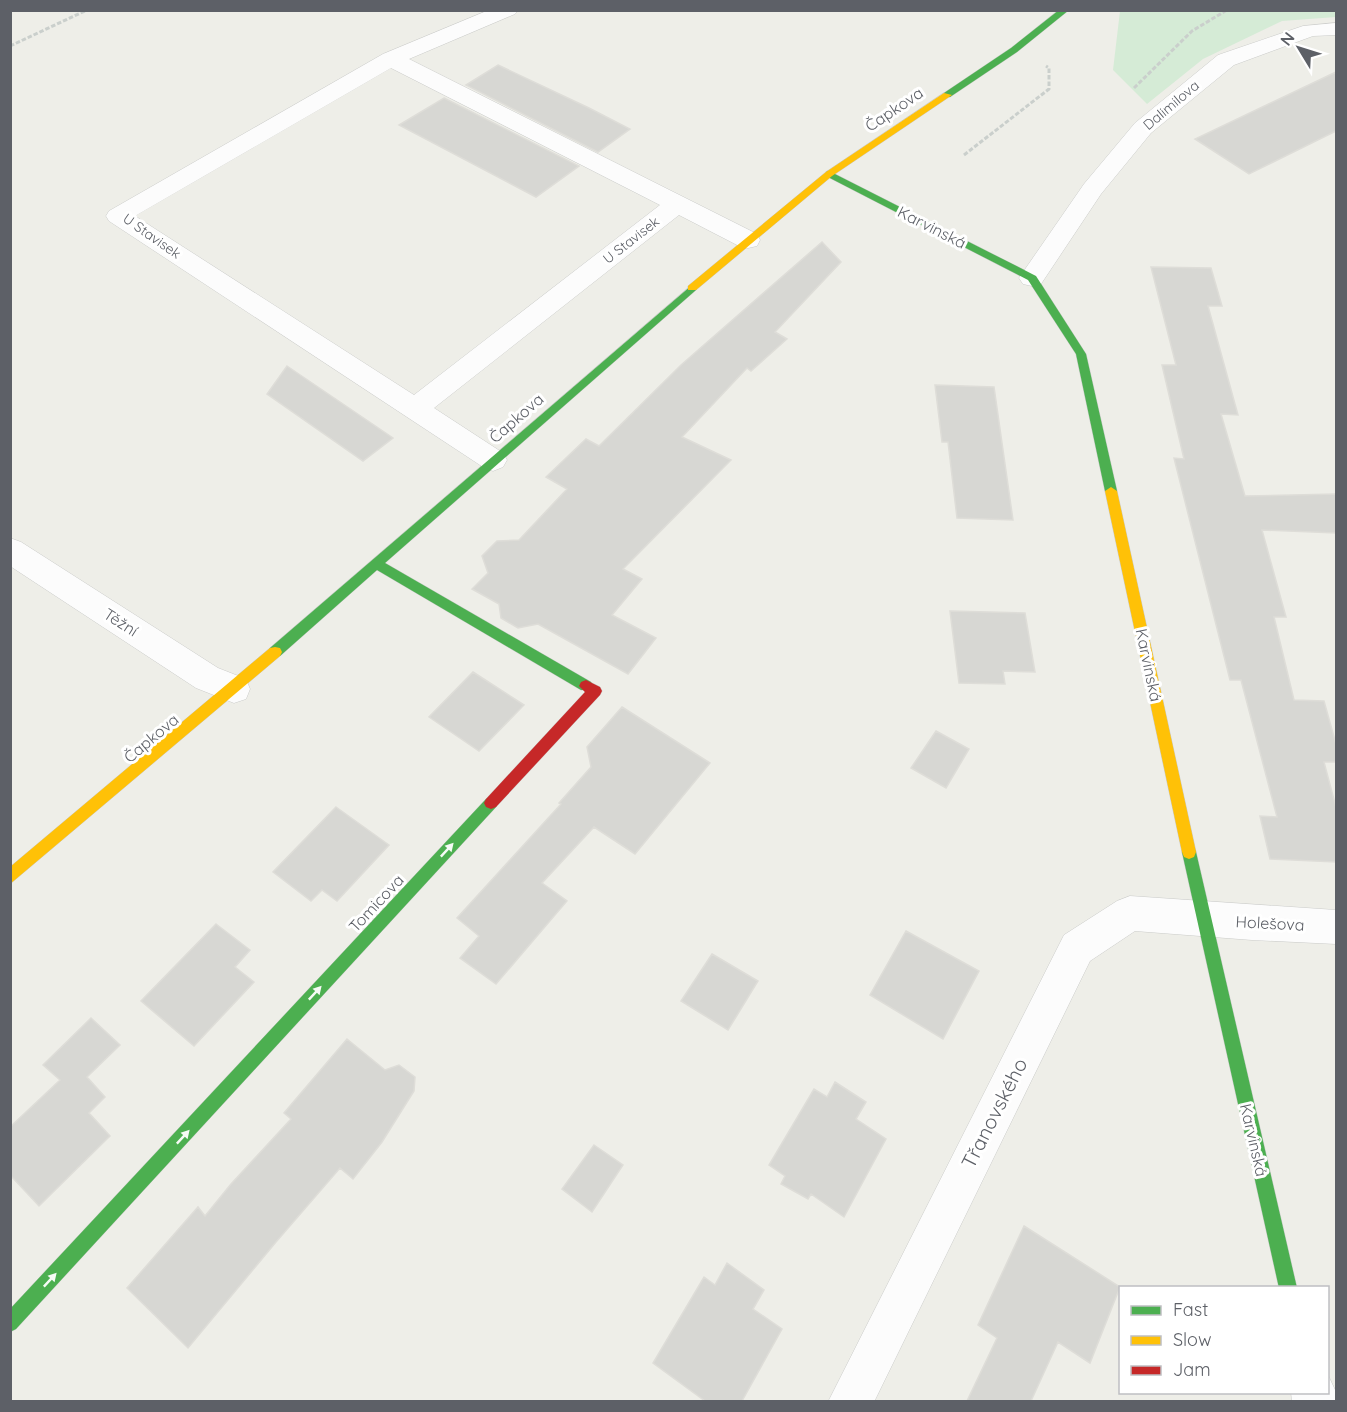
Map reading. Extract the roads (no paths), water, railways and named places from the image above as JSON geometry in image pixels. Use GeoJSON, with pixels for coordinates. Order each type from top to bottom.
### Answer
{"type":"FeatureCollection","features":[{"type":"Feature","properties":{"kind":"street","name":"U Stavisek"},"geometry":{"type":"LineString","coordinates":[[493,460],[118,216],[391,59],[508,10]]}},
{"type":"Feature","properties":{"kind":"street","name":"Čapkova"},"geometry":{"type":"LineString","coordinates":[[10,878],[234,689],[493,460],[748,240],[829,174],[1014,50],[1065,10]]}},
{"type":"Feature","properties":{"kind":"street","name":"Dalimilova"},"geometry":{"type":"LineString","coordinates":[[1032,278],[1092,189],[1143,128],[1207,75],[1226,60],[1236,56],[1310,30],[1336,29]]}},
{"type":"Feature","properties":{"kind":"street","name":"U Stavisek"},"geometry":{"type":"LineString","coordinates":[[391,59],[748,240]]}},
{"type":"Feature","properties":{"kind":"street","name":"Karvinská"},"geometry":{"type":"LineString","coordinates":[[829,174],[1032,278],[1082,354],[1204,920],[1288,1286]]}},
{"type":"Feature","properties":{"kind":"street","name":"U Stavisek"},"geometry":{"type":"LineString","coordinates":[[415,409],[677,204]]}},
{"type":"Feature","properties":{"kind":"street","name":"Těžní"},"geometry":{"type":"LineString","coordinates":[[10,550],[207,678],[234,689]]}},
{"type":"Feature","properties":{"kind":"street","name":"Tomicova"},"geometry":{"type":"LineString","coordinates":[[10,1323],[595,691],[376,564]]}},
{"type":"Feature","properties":{"kind":"street","name":"Třanovského"},"geometry":{"type":"LineString","coordinates":[[850,1401],[1077,948],[1130,913],[1145,912],[1204,920]]}},
{"type":"Feature","properties":{"kind":"street","name":"Holešova"},"geometry":{"type":"LineString","coordinates":[[1204,920],[1336,927]]}}]}
